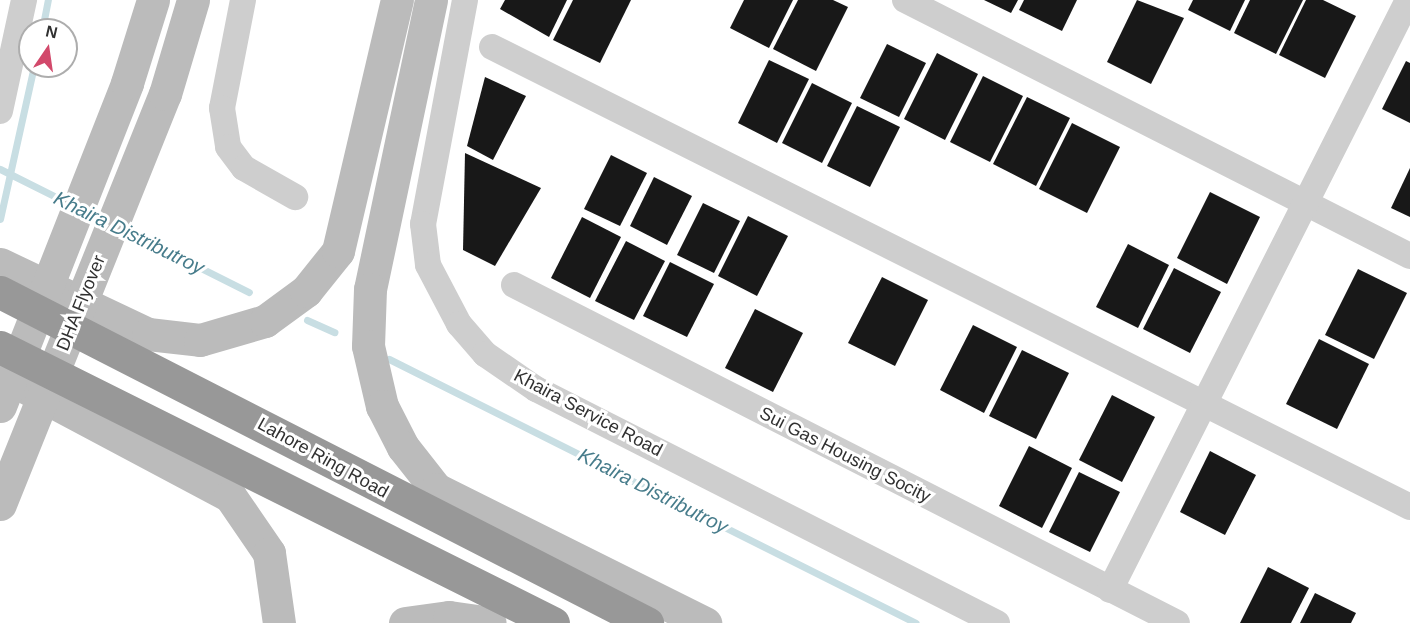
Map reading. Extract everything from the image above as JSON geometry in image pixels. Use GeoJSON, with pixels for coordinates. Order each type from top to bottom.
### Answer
{"type":"FeatureCollection","features":[{"type":"Feature","properties":{"kind":"highway","name":"Lahore Ring Road"},"geometry":{"type":"LineString","coordinates":[[0,292],[319,453],[424,514],[647,623]]}},
{"type":"Feature","properties":{"kind":"highway"},"geometry":{"type":"LineString","coordinates":[[0,347],[553,623]]}},
{"type":"Feature","properties":{"kind":"main road","name":"DHA Flyover"},"geometry":{"type":"LineString","coordinates":[[0,406],[127,83],[153,0]]}},
{"type":"Feature","properties":{"kind":"main road","name":"DHA Flyover"},"geometry":{"type":"LineString","coordinates":[[0,503],[165,94],[194,0]]}},
{"type":"Feature","properties":{"kind":"main road"},"geometry":{"type":"LineString","coordinates":[[0,264],[123,325],[171,339],[200,340],[265,321],[306,291],[339,251],[397,0]]}},
{"type":"Feature","properties":{"kind":"main road"},"geometry":{"type":"LineString","coordinates":[[431,0],[374,260],[368,345],[371,374],[392,428],[435,489]]}},
{"type":"Feature","properties":{"kind":"main road"},"geometry":{"type":"LineString","coordinates":[[0,373],[230,496],[269,553],[279,623]]}},
{"type":"Feature","properties":{"kind":"main road"},"geometry":{"type":"LineString","coordinates":[[319,453],[435,489],[705,623]]}},
{"type":"Feature","properties":{"kind":"main road"},"geometry":{"type":"LineString","coordinates":[[405,623],[448,617],[490,623]]}},
{"type":"Feature","properties":{"kind":"street"},"geometry":{"type":"LineString","coordinates":[[0,111],[24,0]]}},
{"type":"Feature","properties":{"kind":"street"},"geometry":{"type":"LineString","coordinates":[[243,0],[222,108],[228,147],[244,168],[295,197]]}},
{"type":"Feature","properties":{"kind":"street","name":"Khaira Service Road"},"geometry":{"type":"LineString","coordinates":[[465,0],[423,224],[435,284],[459,324],[485,354],[536,389],[997,623]]}},
{"type":"Feature","properties":{"kind":"street"},"geometry":{"type":"LineString","coordinates":[[905,0],[1410,256]]}},
{"type":"Feature","properties":{"kind":"street"},"geometry":{"type":"LineString","coordinates":[[1110,590],[1303,201],[1406,2]]}},
{"type":"Feature","properties":{"kind":"street"},"geometry":{"type":"LineString","coordinates":[[492,47],[1204,401],[1410,507]]}},
{"type":"Feature","properties":{"kind":"street","name":"Sui Gas Housing Socity"},"geometry":{"type":"LineString","coordinates":[[514,285],[1177,623]]}},
{"type":"Feature","properties":{"kind":"building"},"geometry":{"type":"Polygon","coordinates":[[[505,0],[567,0],[549,37],[500,9],[505,0]]]}},
{"type":"Feature","properties":{"kind":"building"},"geometry":{"type":"Polygon","coordinates":[[[573,0],[631,0],[600,63],[553,40],[573,0]]]}},
{"type":"Feature","properties":{"kind":"building"},"geometry":{"type":"Polygon","coordinates":[[[744,0],[793,0],[769,48],[730,28],[744,0]]]}},
{"type":"Feature","properties":{"kind":"building"},"geometry":{"type":"Polygon","coordinates":[[[798,0],[833,0],[848,7],[816,71],[773,49],[798,0]]]}},
{"type":"Feature","properties":{"kind":"building"},"geometry":{"type":"Polygon","coordinates":[[[984,0],[1018,0],[1011,13],[984,0]]]}},
{"type":"Feature","properties":{"kind":"building"},"geometry":{"type":"Polygon","coordinates":[[[1024,0],[1077,0],[1062,31],[1019,10],[1024,0]]]}},
{"type":"Feature","properties":{"kind":"building"},"geometry":{"type":"Polygon","coordinates":[[[1137,0],[1184,18],[1151,84],[1107,62],[1137,0]]]}},
{"type":"Feature","properties":{"kind":"building"},"geometry":{"type":"Polygon","coordinates":[[[1193,0],[1245,0],[1230,31],[1188,10],[1193,0]]]}},
{"type":"Feature","properties":{"kind":"building"},"geometry":{"type":"Polygon","coordinates":[[[1250,0],[1303,0],[1276,54],[1234,33],[1250,0]]]}},
{"type":"Feature","properties":{"kind":"building"},"geometry":{"type":"Polygon","coordinates":[[[1306,0],[1323,0],[1356,16],[1325,78],[1279,55],[1306,0]]]}},
{"type":"Feature","properties":{"kind":"building"},"geometry":{"type":"Polygon","coordinates":[[[887,44],[926,63],[899,117],[860,98],[887,44]]]}},
{"type":"Feature","properties":{"kind":"building"},"geometry":{"type":"Polygon","coordinates":[[[937,53],[978,74],[945,140],[904,119],[937,53]]]}},
{"type":"Feature","properties":{"kind":"building"},"geometry":{"type":"Polygon","coordinates":[[[769,60],[809,79],[777,143],[738,123],[769,60]]]}},
{"type":"Feature","properties":{"kind":"building"},"geometry":{"type":"Polygon","coordinates":[[[1406,61],[1410,63],[1410,123],[1382,109],[1406,61]]]}},
{"type":"Feature","properties":{"kind":"building"},"geometry":{"type":"Polygon","coordinates":[[[983,76],[1023,96],[990,162],[950,142],[983,76]]]}},
{"type":"Feature","properties":{"kind":"building"},"geometry":{"type":"Polygon","coordinates":[[[485,77],[526,96],[493,160],[467,146],[485,77]]]}},
{"type":"Feature","properties":{"kind":"building"},"geometry":{"type":"Polygon","coordinates":[[[812,83],[852,103],[822,163],[782,143],[812,83]]]}},
{"type":"Feature","properties":{"kind":"building"},"geometry":{"type":"Polygon","coordinates":[[[1027,97],[1070,118],[1036,186],[993,164],[1027,97]]]}},
{"type":"Feature","properties":{"kind":"building"},"geometry":{"type":"Polygon","coordinates":[[[857,106],[900,127],[870,187],[827,166],[857,106]]]}},
{"type":"Feature","properties":{"kind":"building"},"geometry":{"type":"Polygon","coordinates":[[[1072,123],[1120,147],[1087,213],[1039,189],[1072,123]]]}},
{"type":"Feature","properties":{"kind":"building"},"geometry":{"type":"Polygon","coordinates":[[[465,153],[541,188],[495,266],[463,250],[465,153]]]}},
{"type":"Feature","properties":{"kind":"building"},"geometry":{"type":"Polygon","coordinates":[[[611,155],[647,173],[620,226],[584,209],[611,155]]]}},
{"type":"Feature","properties":{"kind":"building"},"geometry":{"type":"Polygon","coordinates":[[[1410,168],[1410,217],[1391,208],[1410,168]]]}},
{"type":"Feature","properties":{"kind":"building"},"geometry":{"type":"Polygon","coordinates":[[[654,177],[692,196],[667,245],[630,226],[654,177]]]}},
{"type":"Feature","properties":{"kind":"building"},"geometry":{"type":"Polygon","coordinates":[[[1210,192],[1260,217],[1227,284],[1177,258],[1210,192]]]}},
{"type":"Feature","properties":{"kind":"building"},"geometry":{"type":"Polygon","coordinates":[[[703,203],[740,221],[714,273],[677,255],[703,203]]]}},
{"type":"Feature","properties":{"kind":"building"},"geometry":{"type":"Polygon","coordinates":[[[748,216],[788,236],[757,296],[718,276],[748,216]]]}},
{"type":"Feature","properties":{"kind":"building"},"geometry":{"type":"Polygon","coordinates":[[[582,217],[621,237],[590,298],[551,278],[582,217]]]}},
{"type":"Feature","properties":{"kind":"building"},"geometry":{"type":"Polygon","coordinates":[[[626,241],[665,261],[634,320],[595,301],[626,241]]]}},
{"type":"Feature","properties":{"kind":"building"},"geometry":{"type":"Polygon","coordinates":[[[1128,244],[1169,265],[1138,328],[1096,307],[1128,244]]]}},
{"type":"Feature","properties":{"kind":"building"},"geometry":{"type":"Polygon","coordinates":[[[670,262],[714,284],[687,337],[643,316],[670,262]]]}},
{"type":"Feature","properties":{"kind":"building"},"geometry":{"type":"Polygon","coordinates":[[[1174,268],[1221,292],[1190,353],[1143,329],[1174,268]]]}},
{"type":"Feature","properties":{"kind":"building"},"geometry":{"type":"Polygon","coordinates":[[[1358,269],[1407,293],[1374,359],[1325,335],[1358,269]]]}},
{"type":"Feature","properties":{"kind":"building"},"geometry":{"type":"Polygon","coordinates":[[[882,277],[928,300],[895,366],[848,343],[882,277]]]}},
{"type":"Feature","properties":{"kind":"building"},"geometry":{"type":"Polygon","coordinates":[[[755,309],[803,333],[773,392],[725,368],[755,309]]]}},
{"type":"Feature","properties":{"kind":"building"},"geometry":{"type":"Polygon","coordinates":[[[973,325],[1017,347],[984,413],[940,390],[973,325]]]}},
{"type":"Feature","properties":{"kind":"building"},"geometry":{"type":"Polygon","coordinates":[[[1319,339],[1369,364],[1337,429],[1286,404],[1319,339]]]}},
{"type":"Feature","properties":{"kind":"building"},"geometry":{"type":"Polygon","coordinates":[[[1022,350],[1069,373],[1036,439],[989,416],[1022,350]]]}},
{"type":"Feature","properties":{"kind":"building"},"geometry":{"type":"Polygon","coordinates":[[[1112,395],[1155,417],[1122,482],[1079,460],[1112,395]]]}},
{"type":"Feature","properties":{"kind":"building"},"geometry":{"type":"Polygon","coordinates":[[[1029,446],[1072,468],[1042,528],[999,506],[1029,446]]]}},
{"type":"Feature","properties":{"kind":"building"},"geometry":{"type":"Polygon","coordinates":[[[1210,451],[1256,475],[1225,535],[1180,512],[1210,451]]]}},
{"type":"Feature","properties":{"kind":"building"},"geometry":{"type":"Polygon","coordinates":[[[1079,472],[1120,492],[1090,552],[1049,532],[1079,472]]]}},
{"type":"Feature","properties":{"kind":"building"},"geometry":{"type":"Polygon","coordinates":[[[1268,567],[1309,588],[1291,623],[1240,623],[1268,567]]]}},
{"type":"Feature","properties":{"kind":"building"},"geometry":{"type":"Polygon","coordinates":[[[1315,593],[1356,613],[1351,623],[1300,623],[1315,593]]]}},
{"type":"Feature","properties":{"kind":"waterway"},"geometry":{"type":"LineString","coordinates":[[44,18],[48,0]]}},
{"type":"Feature","properties":{"kind":"waterway"},"geometry":{"type":"LineString","coordinates":[[0,219],[31,78]]}},
{"type":"Feature","properties":{"kind":"waterway","name":"Khaira Distributroy"},"geometry":{"type":"LineString","coordinates":[[0,169],[70,204]]}},
{"type":"Feature","properties":{"kind":"waterway","name":"Khaira Distributroy"},"geometry":{"type":"LineString","coordinates":[[121,228],[249,292]]}},
{"type":"Feature","properties":{"kind":"waterway","name":"Khaira Distributroy"},"geometry":{"type":"LineString","coordinates":[[307,320],[334,332]]}},
{"type":"Feature","properties":{"kind":"waterway","name":"Khaira Distributroy"},"geometry":{"type":"LineString","coordinates":[[389,359],[916,623]]}}]}
